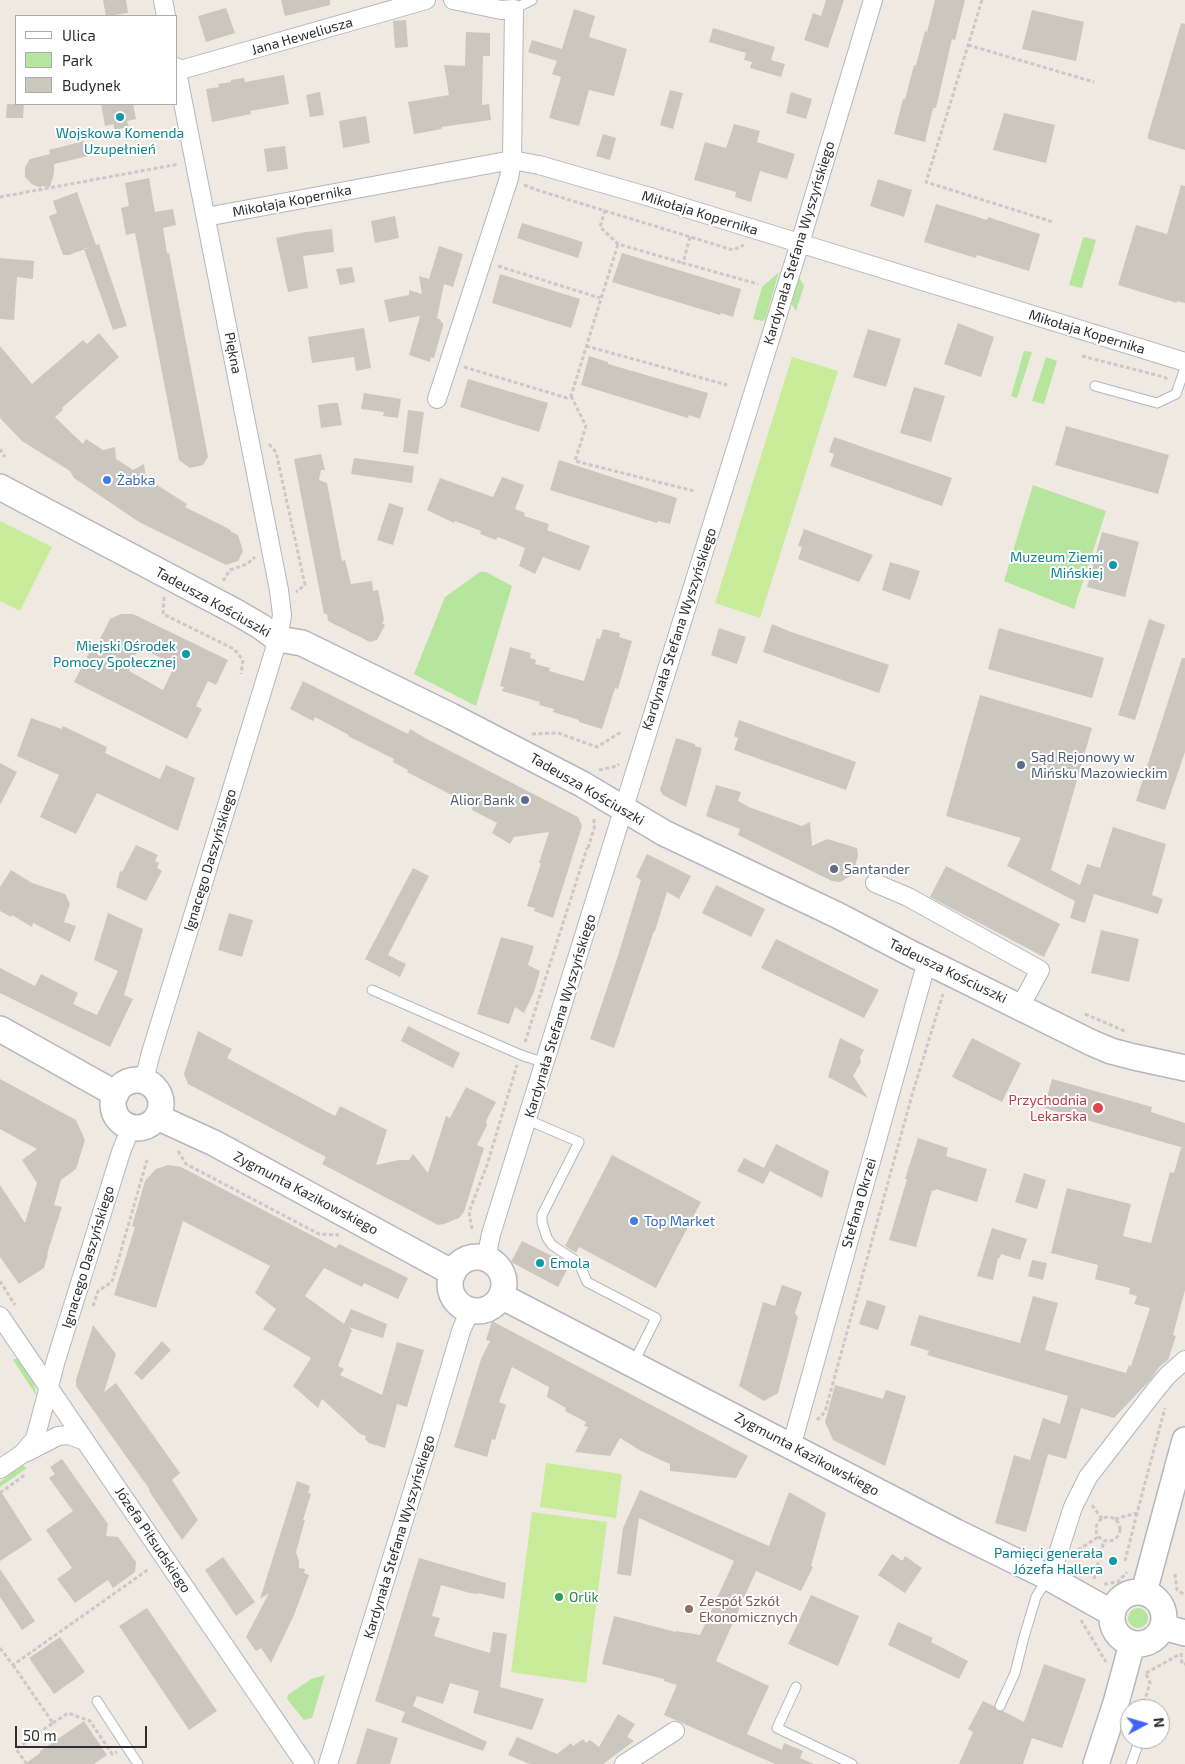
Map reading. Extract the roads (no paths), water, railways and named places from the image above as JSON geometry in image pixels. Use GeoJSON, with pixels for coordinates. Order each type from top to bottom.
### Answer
{"type":"FeatureCollection","features":[{"type":"Feature","properties":{"kind":"street"},"geometry":{"type":"LineString","coordinates":[[163,0],[166,15]]}},
{"type":"Feature","properties":{"kind":"street","name":"Jana Heweliusza"},"geometry":{"type":"LineString","coordinates":[[178,69],[426,0]]}},
{"type":"Feature","properties":{"kind":"street"},"geometry":{"type":"LineString","coordinates":[[437,399],[509,178],[512,160],[514,9],[501,10],[453,0]]}},
{"type":"Feature","properties":{"kind":"street","name":"Kardynała Stefana Wyszyńskiego"},"geometry":{"type":"LineString","coordinates":[[486,1259],[491,1234],[800,243],[873,0]]}},
{"type":"Feature","properties":{"kind":"street","name":"Piękna"},"geometry":{"type":"LineString","coordinates":[[178,74],[279,590],[282,616],[278,639]]}},
{"type":"Feature","properties":{"kind":"street","name":"Mikołaja Kopernika"},"geometry":{"type":"LineString","coordinates":[[206,217],[512,160],[539,165],[800,243],[1185,362]]}},
{"type":"Feature","properties":{"kind":"street","name":"Tadeusza Kościuszki"},"geometry":{"type":"LineString","coordinates":[[0,487],[220,603],[260,626],[278,639],[302,643],[320,651],[519,751],[582,784],[664,833],[838,915],[927,961],[1110,1050],[1185,1068]]}},
{"type":"Feature","properties":{"kind":"street","name":"Ignacego Daszyńskiego"},"geometry":{"type":"LineString","coordinates":[[144,1081],[150,1056],[278,639]]}},
{"type":"Feature","properties":{"kind":"street"},"geometry":{"type":"LineString","coordinates":[[875,883],[908,897],[1040,970],[1020,1007]]}},
{"type":"Feature","properties":{"kind":"street","name":"Stefana Okrzei"},"geometry":{"type":"LineString","coordinates":[[790,1446],[795,1434],[927,961]]}},
{"type":"Feature","properties":{"kind":"street"},"geometry":{"type":"LineString","coordinates":[[0,1029],[116,1094]]}},
{"type":"Feature","properties":{"kind":"street"},"geometry":{"type":"LineString","coordinates":[[130,1081],[144,1081],[156,1089],[160,1096],[160,1110],[157,1117],[146,1127],[131,1127],[118,1118],[113,1104],[116,1094],[123,1084],[130,1081]]}},
{"type":"Feature","properties":{"kind":"street","name":"Zygmunta Kazikowskiego"},"geometry":{"type":"LineString","coordinates":[[157,1117],[214,1143],[453,1273]]}},
{"type":"Feature","properties":{"kind":"street","name":"Ignacego Daszyńskiego"},"geometry":{"type":"LineString","coordinates":[[22,1454],[34,1439],[48,1387],[121,1152],[131,1127]]}},
{"type":"Feature","properties":{"kind":"street"},"geometry":{"type":"LineString","coordinates":[[471,1258],[486,1259],[494,1263],[503,1277],[504,1284],[501,1296],[494,1306],[486,1309],[470,1310],[462,1306],[455,1299],[451,1282],[453,1273],[457,1266],[471,1258]]}},
{"type":"Feature","properties":{"kind":"street","name":"Zygmunta Kazikowskiego"},"geometry":{"type":"LineString","coordinates":[[501,1296],[956,1532],[1052,1570],[1112,1612]]}},
{"type":"Feature","properties":{"kind":"street","name":"Kardynała Stefana Wyszyńskiego"},"geometry":{"type":"LineString","coordinates":[[328,1764],[422,1464],[461,1330],[470,1310]]}},
{"type":"Feature","properties":{"kind":"street","name":"Józefa Piłsudskiego"},"geometry":{"type":"LineString","coordinates":[[0,1316],[306,1764]]}},
{"type":"Feature","properties":{"kind":"street"},"geometry":{"type":"LineString","coordinates":[[1052,1570],[1073,1507],[1088,1477],[1162,1382],[1185,1360]]}},
{"type":"Feature","properties":{"kind":"street"},"geometry":{"type":"LineString","coordinates":[[0,1469],[22,1454],[58,1436],[69,1436],[85,1441]]}},
{"type":"Feature","properties":{"kind":"street"},"geometry":{"type":"LineString","coordinates":[[1144,1592],[1185,1440]]}},
{"type":"Feature","properties":{"kind":"street"},"geometry":{"type":"LineString","coordinates":[[1144,1592],[1158,1600],[1176,1638],[1156,1638],[1149,1643],[1141,1645],[1132,1644],[1118,1636],[1112,1621],[1112,1612],[1115,1605],[1120,1598],[1127,1594],[1144,1592]]}},
{"type":"Feature","properties":{"kind":"street"},"geometry":{"type":"LineString","coordinates":[[1096,1764],[1116,1703],[1132,1644]]}},
{"type":"Feature","properties":{"kind":"street"},"geometry":{"type":"LineString","coordinates":[[624,1764],[675,1731]]}},
{"type":"Feature","properties":{"kind":"lane"},"geometry":{"type":"LineString","coordinates":[[514,9],[532,0]]}},
{"type":"Feature","properties":{"kind":"lane"},"geometry":{"type":"LineString","coordinates":[[1095,386],[1157,403],[1176,394],[1185,368]]}},
{"type":"Feature","properties":{"kind":"lane"},"geometry":{"type":"LineString","coordinates":[[372,990],[521,1055],[545,1063]]}},
{"type":"Feature","properties":{"kind":"lane"},"geometry":{"type":"LineString","coordinates":[[528,1120],[579,1142],[542,1215],[547,1238],[558,1250],[579,1263],[587,1282],[656,1318],[634,1364]]}},
{"type":"Feature","properties":{"kind":"lane"},"geometry":{"type":"LineString","coordinates":[[1000,1706],[1015,1673],[1036,1597],[1052,1570]]}},
{"type":"Feature","properties":{"kind":"lane"},"geometry":{"type":"LineString","coordinates":[[796,1687],[778,1728],[852,1764]]}},
{"type":"Feature","properties":{"kind":"lane"},"geometry":{"type":"LineString","coordinates":[[97,1701],[138,1764]]}},
{"type":"Feature","properties":{"kind":"lane"},"geometry":{"type":"LineString","coordinates":[[1131,1764],[1136,1749]]}},
{"type":"Feature","properties":{"kind":"place","name":"Wojskowa Komenda Uzupełnień"},"geometry":{"type":"Point","coordinates":[120,117]}},
{"type":"Feature","properties":{"kind":"place","name":"Żabka"},"geometry":{"type":"Point","coordinates":[107,480]}},
{"type":"Feature","properties":{"kind":"place","name":"Muzeum Ziemi Mińskiej"},"geometry":{"type":"Point","coordinates":[1113,565]}},
{"type":"Feature","properties":{"kind":"place","name":"Miejski Ośrodek Pomocy Społecznej"},"geometry":{"type":"Point","coordinates":[186,654]}},
{"type":"Feature","properties":{"kind":"place","name":"Sąd Rejonowy w Mińsku Mazowieckim"},"geometry":{"type":"Point","coordinates":[1021,765]}},
{"type":"Feature","properties":{"kind":"place","name":"Alior Bank"},"geometry":{"type":"Point","coordinates":[525,800]}},
{"type":"Feature","properties":{"kind":"place","name":"Santander"},"geometry":{"type":"Point","coordinates":[834,869]}},
{"type":"Feature","properties":{"kind":"place","name":"Przychodnia Lekarska"},"geometry":{"type":"Point","coordinates":[1098,1108]}},
{"type":"Feature","properties":{"kind":"place","name":"Top Market"},"geometry":{"type":"Point","coordinates":[634,1221]}},
{"type":"Feature","properties":{"kind":"place","name":"Emola"},"geometry":{"type":"Point","coordinates":[540,1263]}},
{"type":"Feature","properties":{"kind":"place","name":"Pamięci generała Józefa Hallera"},"geometry":{"type":"Point","coordinates":[1113,1561]}},
{"type":"Feature","properties":{"kind":"place","name":"Orlik"},"geometry":{"type":"Point","coordinates":[559,1597]}},
{"type":"Feature","properties":{"kind":"place","name":"Zespół Szkół Ekonomicznych"},"geometry":{"type":"Point","coordinates":[689,1609]}}]}
